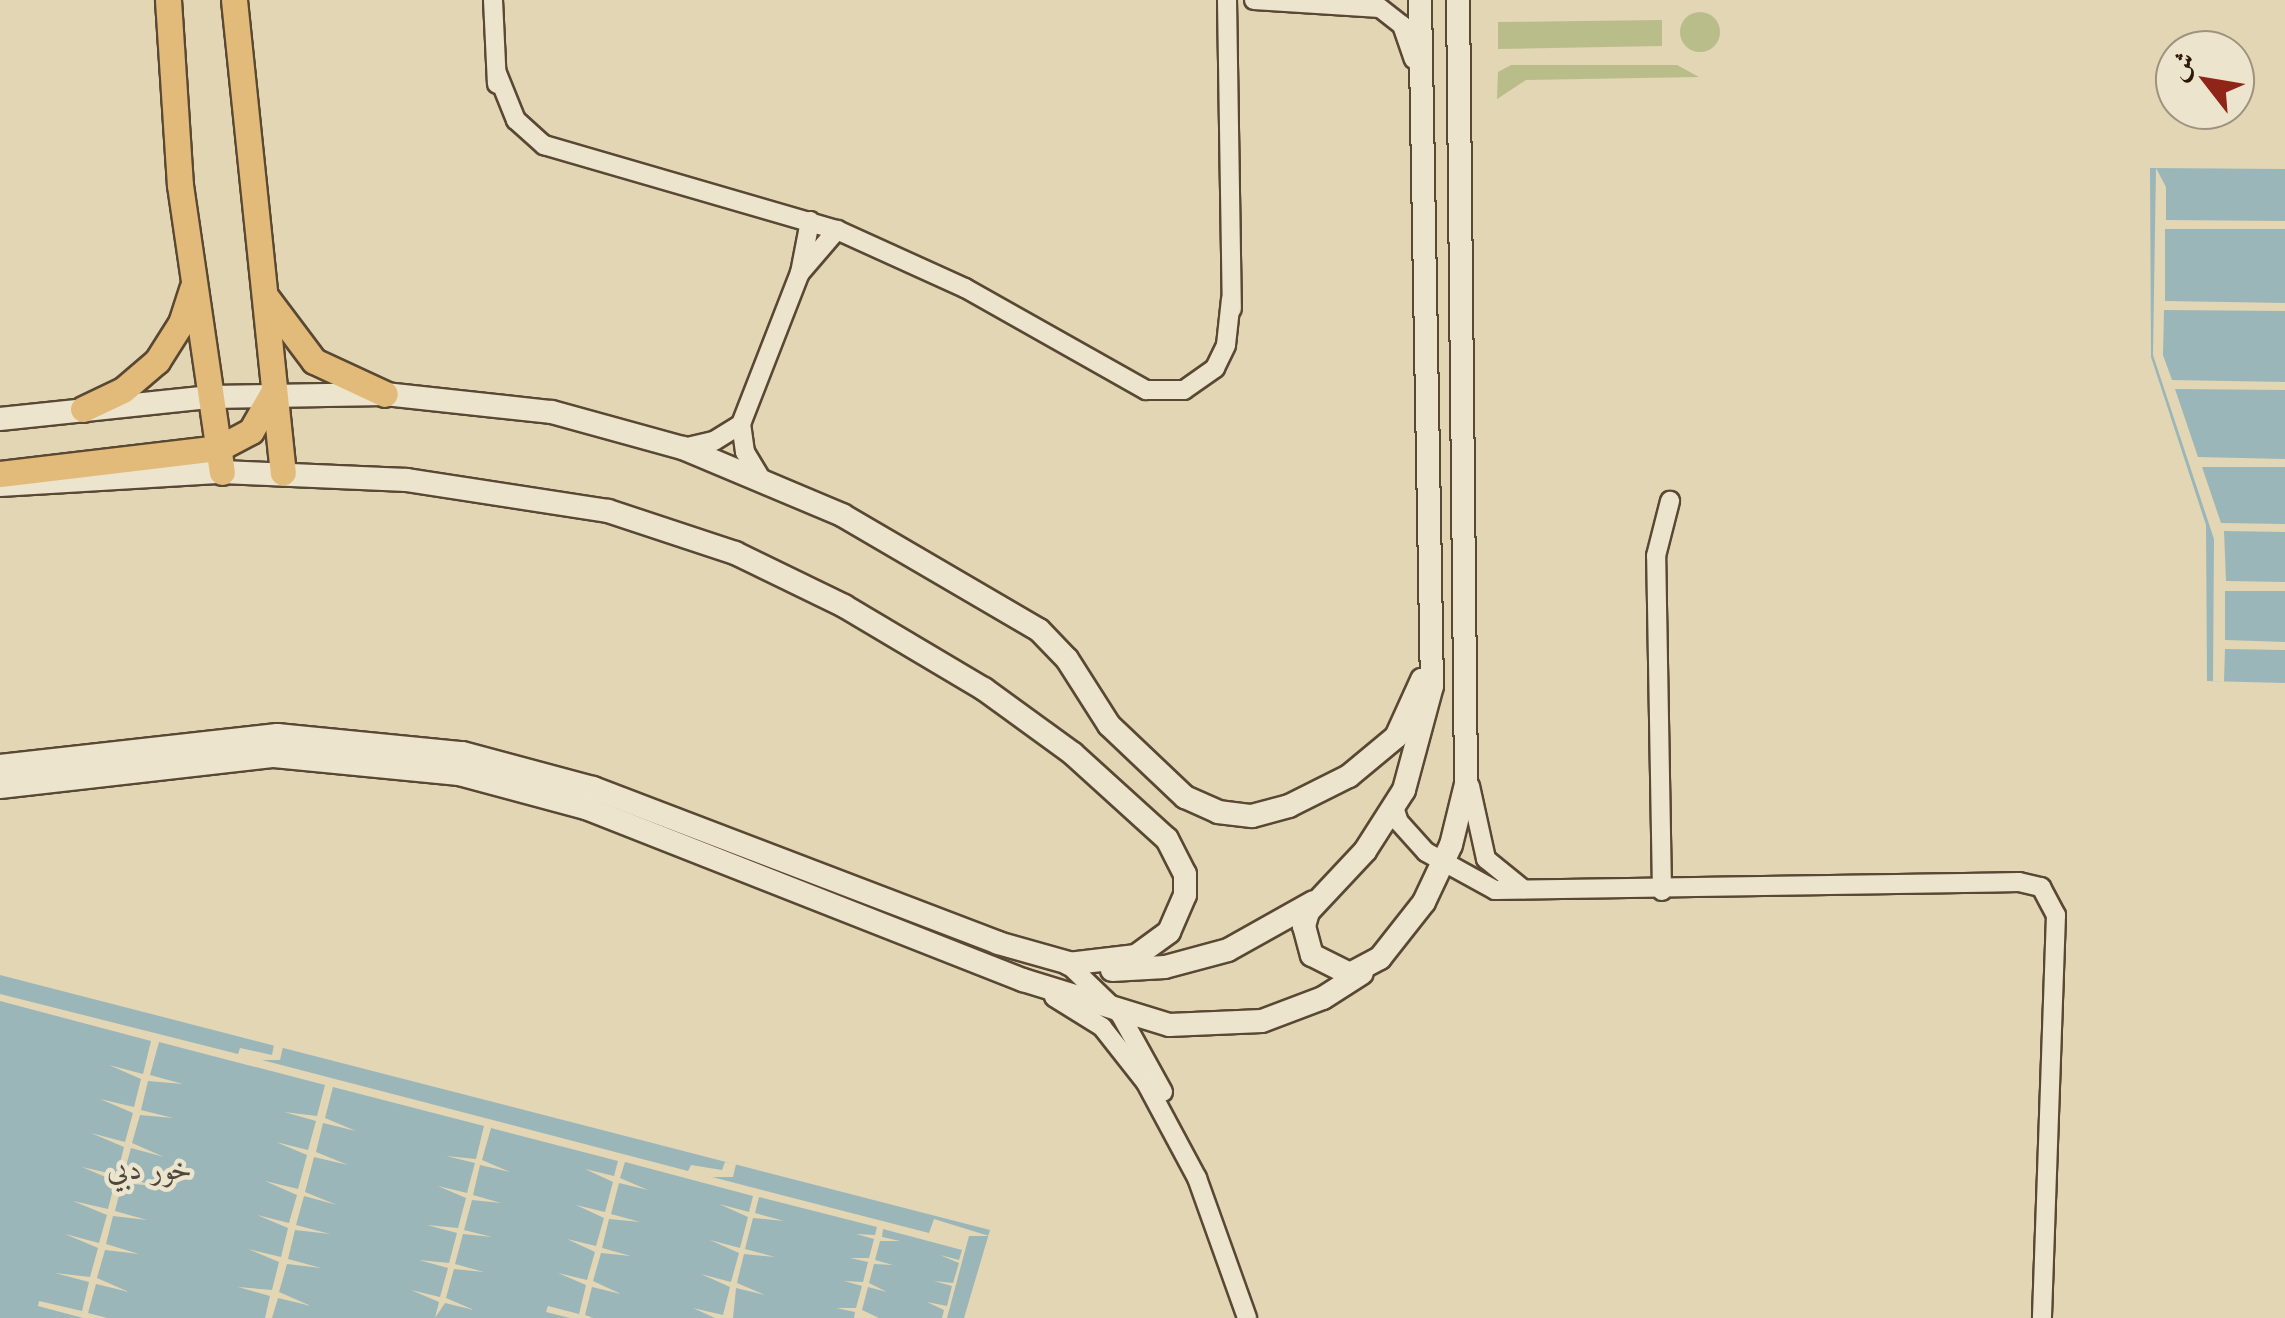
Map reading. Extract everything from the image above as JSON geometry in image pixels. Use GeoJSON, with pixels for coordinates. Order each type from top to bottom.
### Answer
{"type":"FeatureCollection","features":[{"type":"Feature","properties":{"kind":"main road"},"geometry":{"type":"LineString","coordinates":[[168,0],[194,280],[220,460]]}},
{"type":"Feature","properties":{"kind":"main road"},"geometry":{"type":"LineString","coordinates":[[234,0],[272,393],[284,472]]}},
{"type":"Feature","properties":{"kind":"main road"},"geometry":{"type":"LineString","coordinates":[[0,766],[277,734],[462,753],[593,788],[998,943],[1068,964],[1133,971],[1197,960],[1258,937],[1317,900],[1365,851],[1394,807],[1427,722],[1431,643],[1420,0]]}},
{"type":"Feature","properties":{"kind":"main road"},"geometry":{"type":"LineString","coordinates":[[0,787],[274,756],[459,774],[586,808],[1023,980],[1120,1014],[1168,1025],[1240,1025],[1304,1007],[1365,971],[1407,928],[1444,864],[1460,815],[1467,753],[1458,0]]}},
{"type":"Feature","properties":{"kind":"main road"},"geometry":{"type":"LineString","coordinates":[[83,409],[123,390],[157,360],[181,322],[194,280]]}},
{"type":"Feature","properties":{"kind":"main road"},"geometry":{"type":"LineString","coordinates":[[261,286],[278,322],[314,361],[385,394]]}},
{"type":"Feature","properties":{"kind":"main road"},"geometry":{"type":"LineString","coordinates":[[0,486],[220,460],[251,431],[272,393]]}},
{"type":"Feature","properties":{"kind":"main road"},"geometry":{"type":"LineString","coordinates":[[0,419],[272,393],[385,394],[552,412],[683,448],[760,477],[883,536],[1039,630],[1067,659],[1109,725],[1185,797],[1218,812],[1252,816],[1290,806],[1374,759],[1412,711],[1431,643]]}},
{"type":"Feature","properties":{"kind":"main road"},"geometry":{"type":"LineString","coordinates":[[0,474],[220,460],[284,472],[542,497],[672,530],[796,581],[968,680],[1072,753],[1154,824],[1185,874],[1180,914],[1154,946],[1116,960],[1068,964]]}},
{"type":"Feature","properties":{"kind":"main road"},"geometry":{"type":"LineString","coordinates":[[1317,900],[1304,926],[1312,955],[1336,972],[1365,971]]}},
{"type":"Feature","properties":{"kind":"street"},"geometry":{"type":"LineString","coordinates":[[493,0],[496,73],[511,112],[529,134],[596,162],[702,186],[837,230],[965,288],[1159,402],[1200,394],[1222,376],[1234,351],[1228,8],[1262,2],[1370,2],[1392,15],[1409,37],[1423,109]]}},
{"type":"Feature","properties":{"kind":"street"},"geometry":{"type":"LineString","coordinates":[[760,477],[745,452],[741,424],[800,273],[810,221]]}},
{"type":"Feature","properties":{"kind":"street"},"geometry":{"type":"LineString","coordinates":[[800,273],[837,230]]}},
{"type":"Feature","properties":{"kind":"street"},"geometry":{"type":"LineString","coordinates":[[683,448],[741,424]]}},
{"type":"Feature","properties":{"kind":"street"},"geometry":{"type":"LineString","coordinates":[[1662,891],[1656,556],[1670,501]]}},
{"type":"Feature","properties":{"kind":"street"},"geometry":{"type":"LineString","coordinates":[[1467,753],[1473,821],[1486,859],[1498,874],[1533,892]]}},
{"type":"Feature","properties":{"kind":"street"},"geometry":{"type":"LineString","coordinates":[[1394,807],[1413,839],[1444,864],[1496,890],[2001,884],[2041,887],[2054,904],[2042,1318]]}},
{"type":"Feature","properties":{"kind":"street"},"geometry":{"type":"LineString","coordinates":[[1068,964],[1120,1014],[1148,1056],[1176,1136],[1215,1220],[1246,1318]]}},
{"type":"Feature","properties":{"kind":"street"},"geometry":{"type":"LineString","coordinates":[[1023,980],[1082,1013],[1119,1044],[1176,1136]]}},
{"type":"Feature","properties":{"kind":"green space"},"geometry":{"type":"Polygon","coordinates":[[[1700,12],[1714,18],[1720,32],[1714,46],[1700,52],[1686,46],[1680,32],[1686,18],[1700,12]]]}},
{"type":"Feature","properties":{"kind":"green space"},"geometry":{"type":"Polygon","coordinates":[[[1662,20],[1662,46],[1498,49],[1498,22],[1662,20]]]}},
{"type":"Feature","properties":{"kind":"green space"},"geometry":{"type":"Polygon","coordinates":[[[1511,65],[1677,65],[1699,77],[1526,80],[1497,99],[1498,72],[1511,65]]]}},
{"type":"Feature","properties":{"kind":"water"},"geometry":{"type":"Polygon","coordinates":[[[2150,168],[2285,169],[2285,683],[2207,681],[2206,525],[2151,357],[2150,168]]]}},
{"type":"Feature","properties":{"kind":"water","name":"خور دبي"},"geometry":{"type":"Polygon","coordinates":[[[0,975],[990,1230],[964,1318],[0,1318],[0,975]]]}},
{"type":"Feature","properties":{"kind":"pier"},"geometry":{"type":"Polygon","coordinates":[[[2156,168],[2166,187],[2166,220],[2285,221],[2285,229],[2165,229],[2165,301],[2285,303],[2285,311],[2164,310],[2163,355],[2172,380],[2285,382],[2285,390],[2175,389],[2198,457],[2285,459],[2285,467],[2202,467],[2221,523],[2285,524],[2285,532],[2224,531],[2226,581],[2285,582],[2285,591],[2225,591],[2225,640],[2285,642],[2285,650],[2225,649],[2224,682],[2213,681],[2214,539],[2153,355],[2156,168]]]}},
{"type":"Feature","properties":{"kind":"pier"},"geometry":{"type":"Polygon","coordinates":[[[0,994],[238,1054],[240,1048],[272,1055],[274,1045],[283,1047],[280,1060],[262,1060],[688,1171],[691,1165],[722,1170],[725,1162],[736,1164],[733,1177],[712,1177],[929,1233],[934,1219],[989,1236],[969,1236],[947,1318],[942,1318],[944,1310],[927,1302],[947,1306],[952,1286],[934,1281],[953,1283],[959,1263],[940,1255],[959,1260],[962,1250],[883,1229],[882,1237],[900,1241],[880,1241],[875,1260],[893,1265],[874,1264],[869,1283],[887,1292],[868,1287],[862,1310],[879,1318],[854,1318],[855,1312],[836,1308],[856,1308],[862,1286],[844,1281],[863,1282],[868,1262],[850,1258],[869,1258],[874,1239],[856,1234],[875,1235],[877,1227],[759,1197],[755,1213],[784,1221],[753,1218],[745,1249],[775,1257],[744,1254],[737,1283],[765,1295],[736,1288],[733,1318],[715,1318],[693,1308],[723,1315],[730,1287],[701,1274],[731,1282],[739,1253],[710,1240],[740,1248],[748,1217],[719,1204],[749,1212],[753,1196],[625,1162],[620,1178],[648,1190],[619,1183],[611,1214],[640,1222],[609,1219],[602,1248],[631,1256],[601,1253],[593,1281],[621,1294],[592,1287],[585,1315],[593,1318],[570,1318],[546,1312],[548,1306],[579,1314],[586,1285],[558,1273],[587,1280],[595,1252],[567,1239],[596,1246],[604,1218],[576,1205],[605,1212],[613,1182],[585,1169],[614,1176],[618,1161],[491,1128],[482,1160],[510,1172],[480,1165],[473,1195],[501,1203],[472,1200],[464,1230],[492,1237],[463,1234],[455,1264],[484,1272],[454,1269],[446,1298],[474,1310],[445,1303],[435,1318],[439,1302],[411,1290],[440,1297],[448,1268],[419,1260],[449,1263],[457,1233],[427,1225],[458,1228],[466,1198],[438,1186],[467,1193],[475,1163],[446,1156],[476,1159],[484,1126],[333,1087],[325,1118],[356,1131],[323,1123],[316,1152],[348,1165],[314,1157],[305,1192],[337,1205],[304,1196],[296,1225],[330,1234],[295,1230],[288,1259],[321,1268],[287,1264],[279,1292],[311,1306],[278,1298],[272,1318],[265,1318],[270,1296],[238,1287],[272,1290],[279,1262],[248,1249],[281,1257],[288,1228],[257,1215],[289,1223],[297,1195],[265,1181],[298,1189],[307,1155],[276,1142],[308,1150],[316,1121],[284,1112],[317,1116],[325,1085],[159,1042],[150,1075],[183,1084],[148,1081],[141,1110],[173,1118],[140,1115],[132,1143],[164,1157],[131,1148],[123,1177],[156,1186],[122,1183],[115,1211],[147,1220],[113,1216],[106,1244],[139,1254],[105,1250],[97,1278],[129,1292],[96,1284],[88,1313],[107,1318],[83,1318],[38,1306],[39,1301],[82,1311],[89,1282],[55,1273],[90,1277],[98,1248],[65,1234],[99,1243],[107,1215],[73,1201],[108,1209],[115,1181],[82,1167],[117,1175],[124,1147],[91,1133],[125,1142],[133,1113],[100,1099],[134,1107],[141,1079],[109,1065],[143,1074],[151,1041],[0,1001],[0,994]]]}}]}
